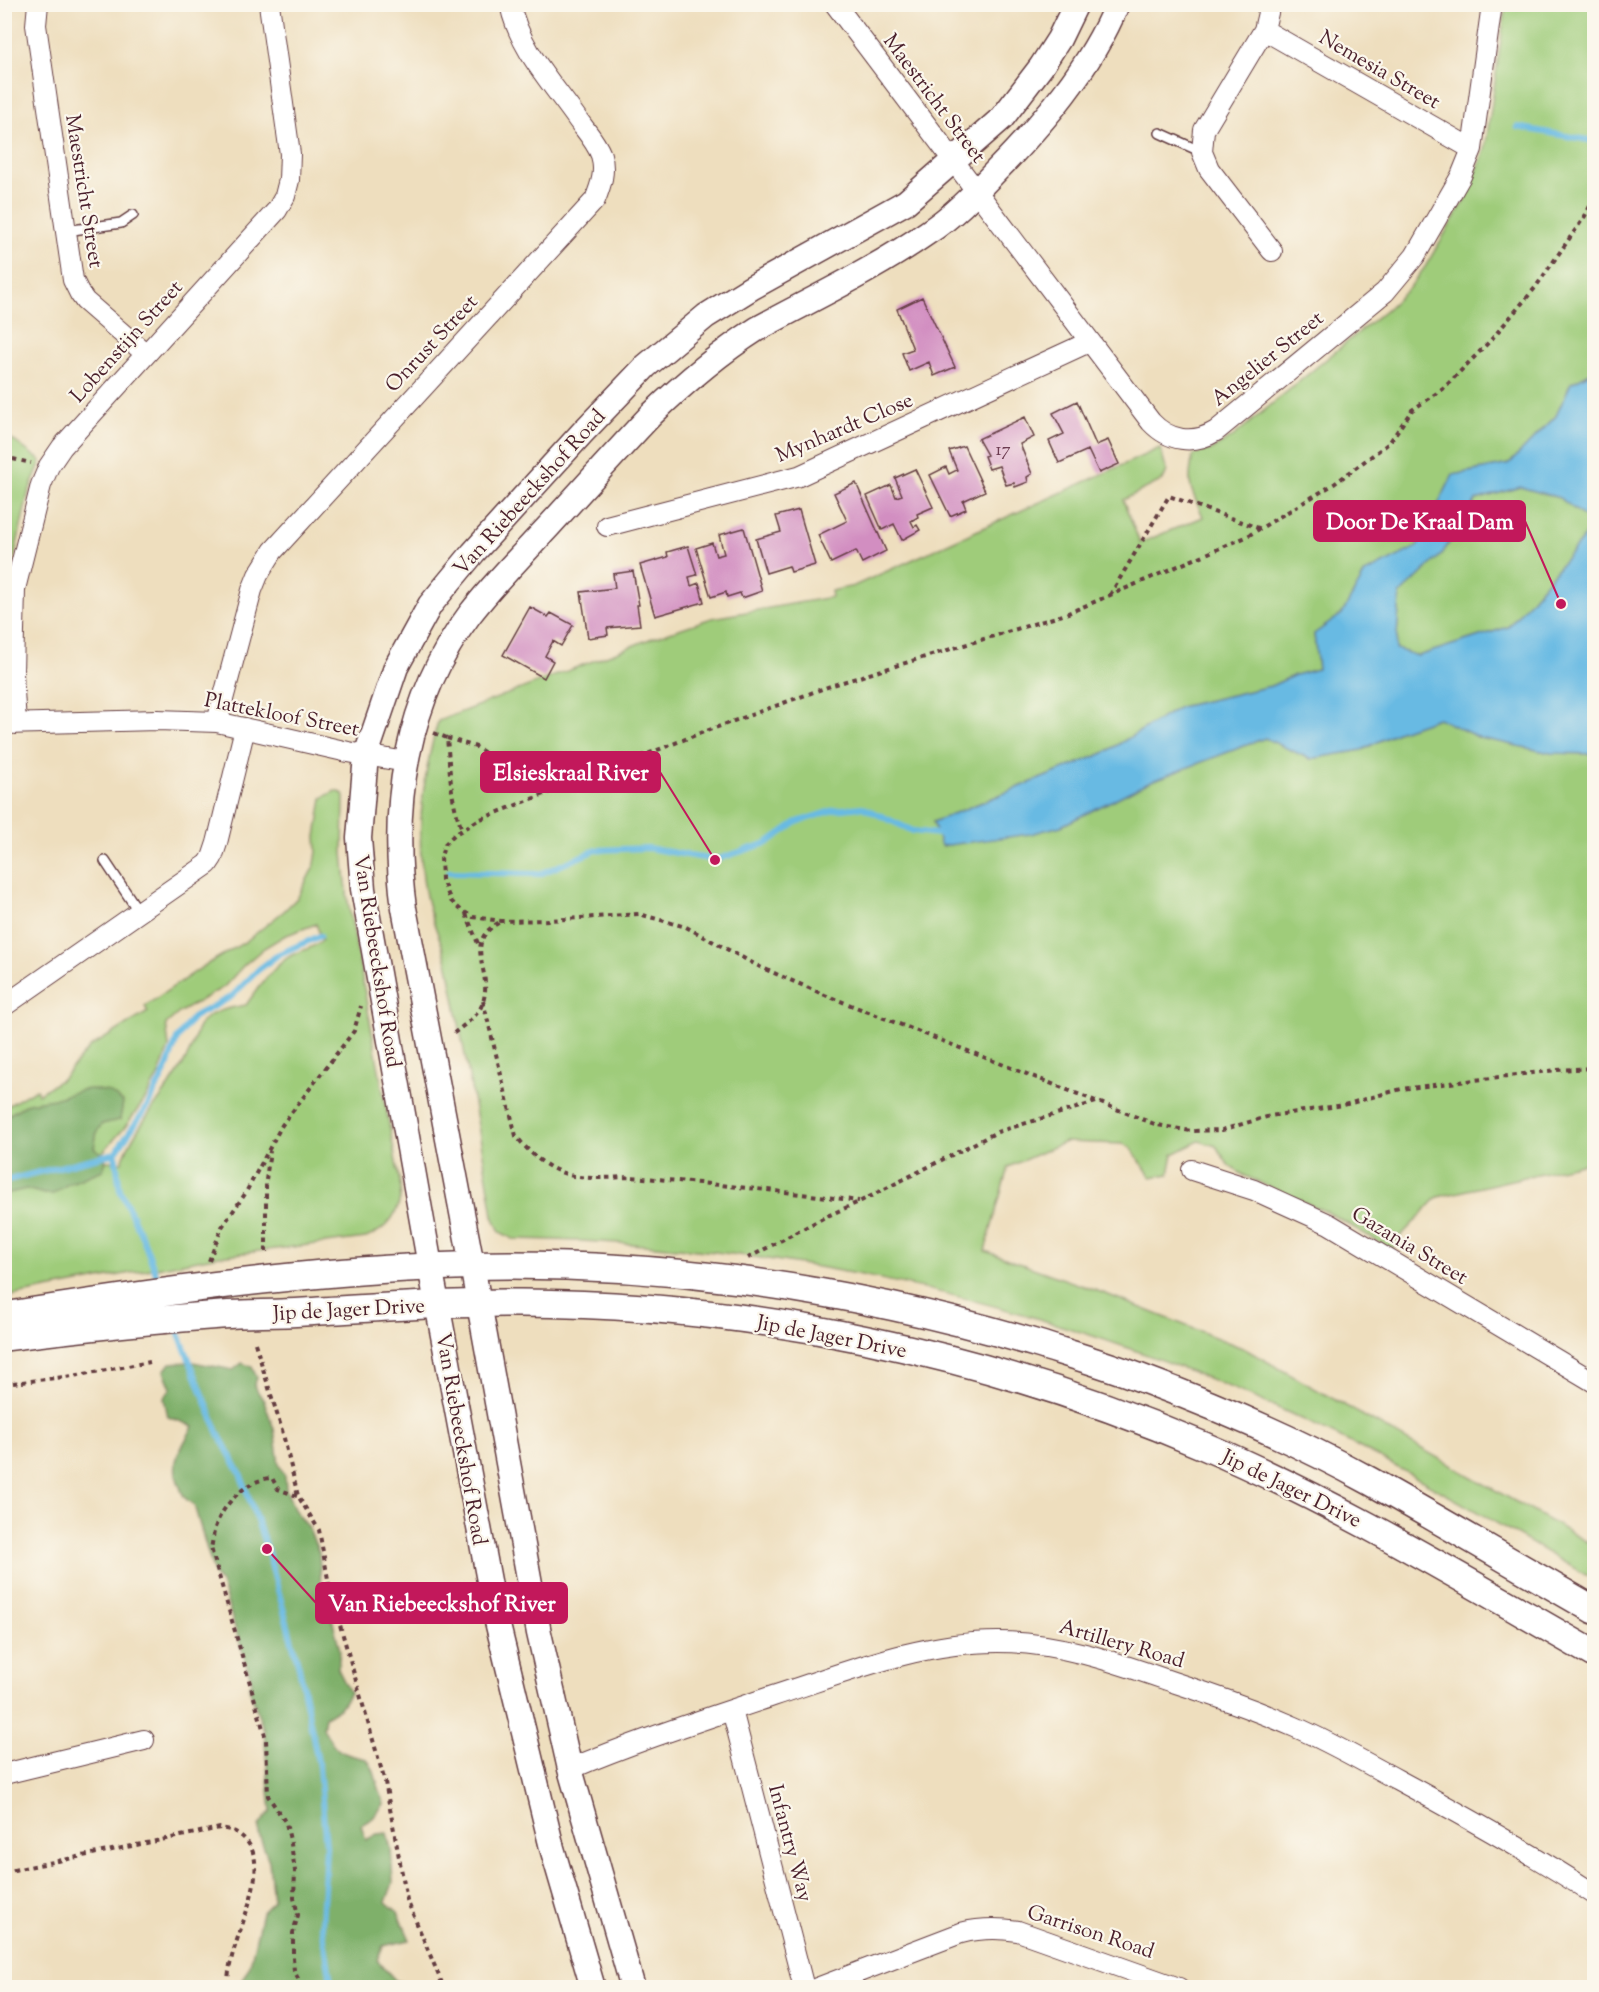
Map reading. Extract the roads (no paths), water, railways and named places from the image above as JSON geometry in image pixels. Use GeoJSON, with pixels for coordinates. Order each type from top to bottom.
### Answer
{"type":"FeatureCollection","features":[{"type":"Feature","properties":{"kind":"main road","name":"Jip de Jager Drive"},"geometry":{"type":"LineString","coordinates":[[4,1337],[37,1333],[102,1313],[211,1273],[326,1274],[472,1265],[619,1269],[697,1275],[808,1290],[921,1313],[1004,1334],[1138,1377],[1207,1404],[1367,1480],[1594,1610]]}},
{"type":"Feature","properties":{"kind":"main road","name":"Jip de Jager Drive"},"geometry":{"type":"LineString","coordinates":[[4,1316],[303,1312],[392,1305],[479,1303],[606,1306],[688,1312],[769,1323],[901,1348],[1023,1380],[1151,1424],[1250,1466],[1348,1515],[1594,1654]]}},
{"type":"Feature","properties":{"kind":"main road"},"geometry":{"type":"LineString","coordinates":[[4,1346],[37,1333]]}},
{"type":"Feature","properties":{"kind":"street","name":"Maestricht Street"},"geometry":{"type":"LineString","coordinates":[[38,4],[36,25],[73,280],[80,294],[146,354]]}},
{"type":"Feature","properties":{"kind":"street","name":"Lobenstijn Street"},"geometry":{"type":"LineString","coordinates":[[10,724],[15,589],[41,485],[49,466],[62,447],[278,210],[285,196],[289,180],[290,154],[269,4]]}},
{"type":"Feature","properties":{"kind":"street","name":"Maestricht Street"},"geometry":{"type":"LineString","coordinates":[[835,4],[975,192]]}},
{"type":"Feature","properties":{"kind":"street","name":"Van Riebeeckshof Road"},"geometry":{"type":"LineString","coordinates":[[593,1988],[552,1848],[505,1658],[430,1266],[374,957],[361,872],[359,820],[366,755],[396,667],[430,605],[473,553],[614,399],[646,366],[706,316],[751,288],[906,202],[954,162],[1002,118],[1041,68],[1059,39],[1076,4]]}},
{"type":"Feature","properties":{"kind":"street","name":"Van Riebeeckshof Road"},"geometry":{"type":"LineString","coordinates":[[633,1988],[570,1769],[532,1595],[400,885],[399,808],[414,725],[424,698],[450,645],[470,615],[651,415],[680,387],[734,344],[930,232],[975,192],[1032,134],[1075,77],[1104,31],[1117,4]]}},
{"type":"Feature","properties":{"kind":"street"},"geometry":{"type":"LineString","coordinates":[[1270,4],[1264,30],[1204,130],[1202,152],[1209,169],[1272,251]]}},
{"type":"Feature","properties":{"kind":"street","name":"Angelier Street"},"geometry":{"type":"LineString","coordinates":[[975,192],[1158,430],[1187,440],[1207,436],[1385,292],[1415,256],[1461,176],[1472,148],[1492,4]]}},
{"type":"Feature","properties":{"kind":"street","name":"Onrust Street"},"geometry":{"type":"LineString","coordinates":[[217,722],[252,590],[258,575],[273,551],[596,200],[603,177],[599,150],[527,48],[514,23],[516,5]]}},
{"type":"Feature","properties":{"kind":"street","name":"Nemesia Street"},"geometry":{"type":"LineString","coordinates":[[1264,30],[1472,148]]}},
{"type":"Feature","properties":{"kind":"street","name":"Mynhardt Close"},"geometry":{"type":"LineString","coordinates":[[607,526],[799,476],[1089,342]]}},
{"type":"Feature","properties":{"kind":"street","name":"Plattekloof Street"},"geometry":{"type":"LineString","coordinates":[[10,724],[168,720],[217,722],[406,762]]}},
{"type":"Feature","properties":{"kind":"street"},"geometry":{"type":"LineString","coordinates":[[4,1006],[199,871],[212,858],[245,728]]}},
{"type":"Feature","properties":{"kind":"street","name":"Gazania Street"},"geometry":{"type":"LineString","coordinates":[[1192,1170],[1254,1190],[1329,1224],[1594,1382]]}},
{"type":"Feature","properties":{"kind":"street","name":"Artillery Road"},"geometry":{"type":"LineString","coordinates":[[570,1769],[672,1730],[865,1665],[933,1648],[999,1642],[1068,1650],[1116,1662],[1296,1727],[1482,1825],[1594,1894]]}},
{"type":"Feature","properties":{"kind":"street","name":"Infantry Way"},"geometry":{"type":"LineString","coordinates":[[732,1710],[804,1988]]}},
{"type":"Feature","properties":{"kind":"street"},"geometry":{"type":"LineString","coordinates":[[4,1774],[144,1740]]}},
{"type":"Feature","properties":{"kind":"street","name":"Garrison Road"},"geometry":{"type":"LineString","coordinates":[[817,1988],[961,1933],[997,1928],[1018,1931],[1179,1988]]}},
{"type":"Feature","properties":{"kind":"lane"},"geometry":{"type":"LineString","coordinates":[[1160,133],[1202,152]]}},
{"type":"Feature","properties":{"kind":"lane"},"geometry":{"type":"LineString","coordinates":[[66,231],[121,223],[133,215]]}},
{"type":"Feature","properties":{"kind":"lane"},"geometry":{"type":"LineString","coordinates":[[105,861],[140,912]]}},
{"type":"Feature","properties":{"kind":"water"},"geometry":{"type":"Polygon","coordinates":[[[1594,371],[1594,754],[1551,753],[1480,738],[1438,718],[1397,732],[1362,750],[1310,759],[1265,738],[1149,782],[1061,826],[1030,834],[941,846],[933,822],[1104,753],[1180,707],[1271,686],[1295,675],[1318,669],[1314,634],[1342,614],[1365,573],[1417,547],[1453,475],[1509,464],[1556,416],[1571,383],[1594,371]],[[1520,487],[1476,500],[1442,554],[1400,594],[1396,649],[1418,656],[1508,627],[1581,541],[1592,523],[1560,498],[1520,487]]]}},
{"type":"Feature","properties":{"kind":"waterway"},"geometry":{"type":"LineString","coordinates":[[1517,127],[1594,141]]}},
{"type":"Feature","properties":{"kind":"waterway"},"geometry":{"type":"LineString","coordinates":[[449,872],[540,874],[596,850],[648,848],[715,860],[767,843],[797,822],[834,810],[862,807],[913,831],[938,834]]}},
{"type":"Feature","properties":{"kind":"waterway"},"geometry":{"type":"LineString","coordinates":[[4,1181],[115,1153],[147,1107],[166,1070],[177,1039],[193,1017],[231,997],[258,970],[279,954],[320,936]]}},
{"type":"Feature","properties":{"kind":"waterway"},"geometry":{"type":"LineString","coordinates":[[115,1153],[120,1190],[143,1239],[161,1287]]}},
{"type":"Feature","properties":{"kind":"waterway"},"geometry":{"type":"LineString","coordinates":[[175,1324],[220,1437],[240,1473],[267,1549],[299,1667],[319,1767],[326,1846],[322,1926],[332,1988]]}},
{"type":"Feature","properties":{"kind":"place","name":"Door De Kraal Dam"},"geometry":{"type":"Point","coordinates":[1561,604]}},
{"type":"Feature","properties":{"kind":"place","name":"Elsieskraal River"},"geometry":{"type":"Point","coordinates":[715,860]}},
{"type":"Feature","properties":{"kind":"place","name":"Van Riebeeckshof River"},"geometry":{"type":"Point","coordinates":[267,1549]}}]}
